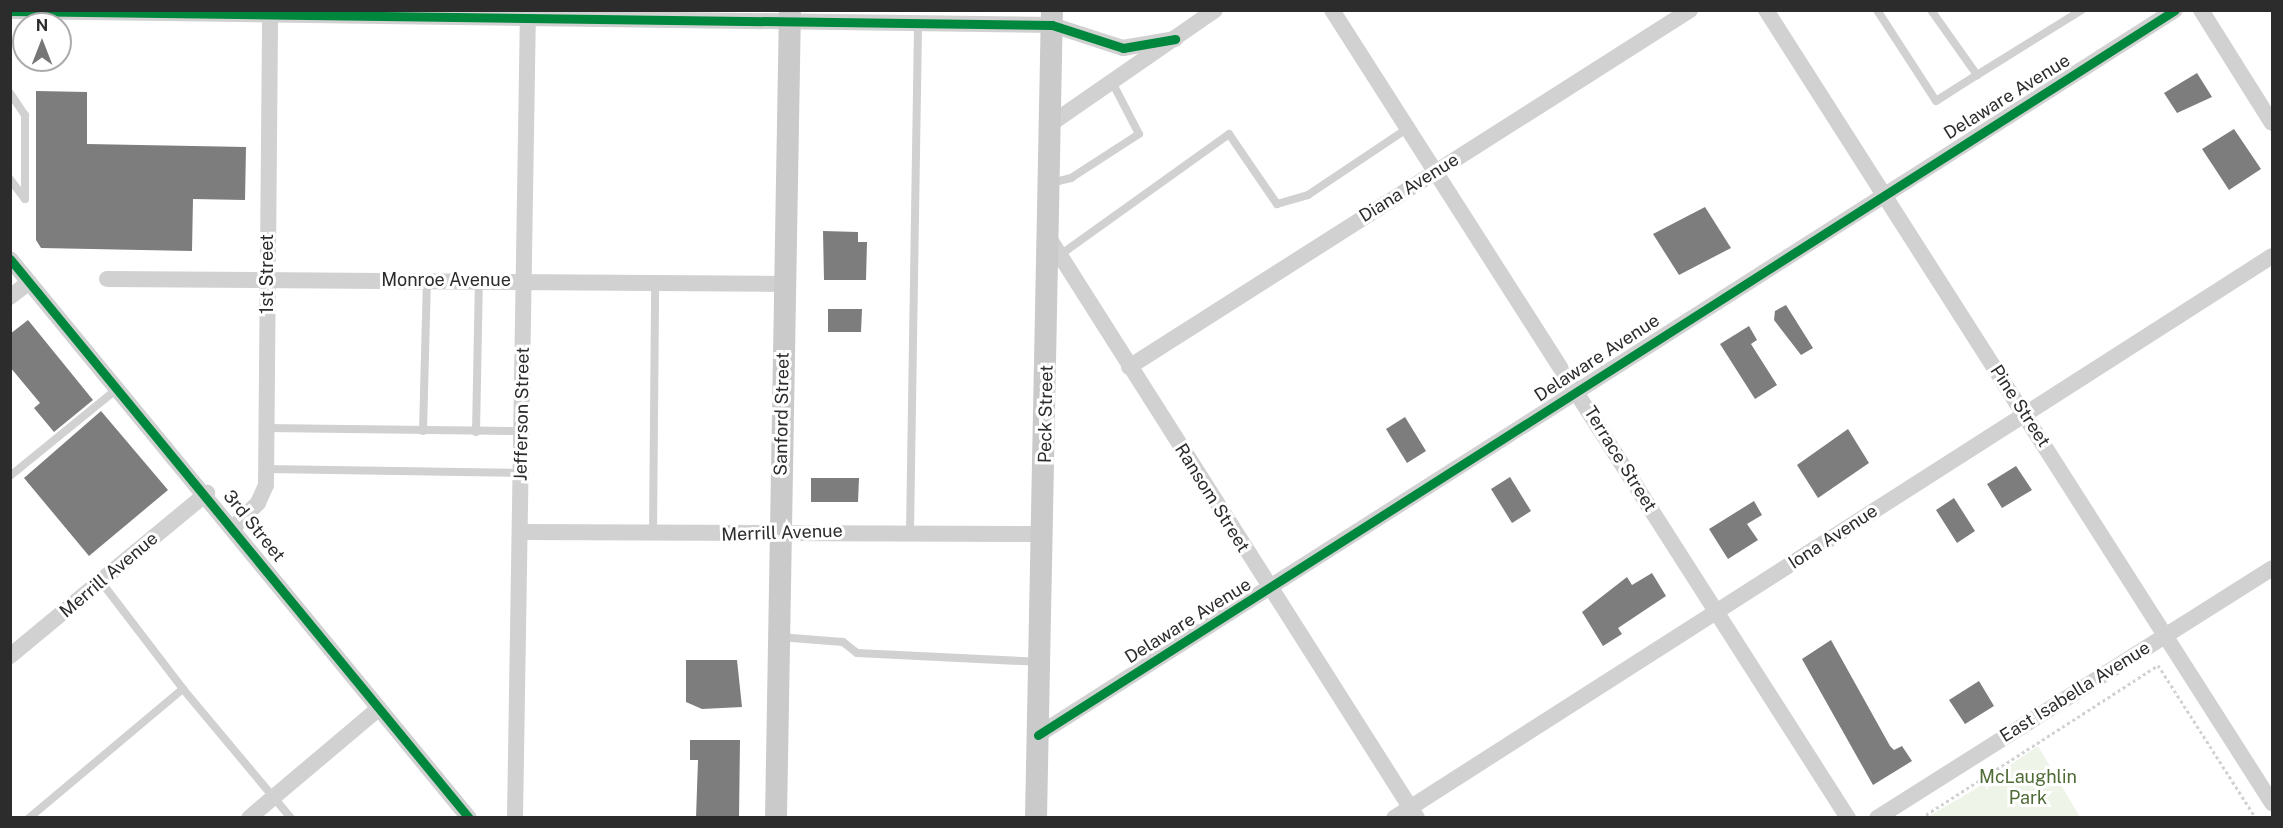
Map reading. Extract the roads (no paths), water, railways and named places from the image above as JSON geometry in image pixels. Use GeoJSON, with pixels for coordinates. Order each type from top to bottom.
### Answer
{"type":"FeatureCollection","features":[{"type":"Feature","properties":{"kind":"street"},"geometry":{"type":"LineString","coordinates":[[1052,123],[1215,10]]}},
{"type":"Feature","properties":{"kind":"street","name":"Terrace Street"},"geometry":{"type":"LineString","coordinates":[[1332,10],[1437,170],[1848,818]]}},
{"type":"Feature","properties":{"kind":"street","name":"Diana Avenue"},"geometry":{"type":"LineString","coordinates":[[1129,367],[1690,10]]}},
{"type":"Feature","properties":{"kind":"street","name":"Pine Street"},"geometry":{"type":"LineString","coordinates":[[1766,10],[2272,803]]}},
{"type":"Feature","properties":{"kind":"street","name":"Delaware Avenue"},"geometry":{"type":"LineString","coordinates":[[1038,735],[2175,10]]}},
{"type":"Feature","properties":{"kind":"street"},"geometry":{"type":"LineString","coordinates":[[2201,10],[2272,123]]}},
{"type":"Feature","properties":{"kind":"street"},"geometry":{"type":"LineString","coordinates":[[18,11],[790,16],[918,26],[1052,18],[1123,48],[1175,39]]}},
{"type":"Feature","properties":{"kind":"street","name":"1st Street"},"geometry":{"type":"LineString","coordinates":[[234,527],[264,492],[266,469],[270,13]]}},
{"type":"Feature","properties":{"kind":"street","name":"Jefferson Street"},"geometry":{"type":"LineString","coordinates":[[515,818],[528,15]]}},
{"type":"Feature","properties":{"kind":"street","name":"Sanford Street"},"geometry":{"type":"LineString","coordinates":[[776,818],[790,16]]}},
{"type":"Feature","properties":{"kind":"street","name":"Peck Street"},"geometry":{"type":"LineString","coordinates":[[1036,818],[1054,247],[1051,184],[1052,18]]}},
{"type":"Feature","properties":{"kind":"street","name":"Ransom Street"},"geometry":{"type":"LineString","coordinates":[[1054,247],[1269,589],[1413,812]]}},
{"type":"Feature","properties":{"kind":"street","name":"Iona Avenue"},"geometry":{"type":"LineString","coordinates":[[1394,818],[1413,812],[1718,611],[2272,256]]}},
{"type":"Feature","properties":{"kind":"street","name":"3rd Street"},"geometry":{"type":"LineString","coordinates":[[10,259],[207,493],[469,818]]}},
{"type":"Feature","properties":{"kind":"street","name":"Monroe Avenue"},"geometry":{"type":"LineString","coordinates":[[107,279],[524,280],[784,284]]}},
{"type":"Feature","properties":{"kind":"street"},"geometry":{"type":"LineString","coordinates":[[10,297],[29,282]]}},
{"type":"Feature","properties":{"kind":"street","name":"Merrill Avenue"},"geometry":{"type":"LineString","coordinates":[[10,656],[102,583],[207,493]]}},
{"type":"Feature","properties":{"kind":"street","name":"Merrill Avenue"},"geometry":{"type":"LineString","coordinates":[[520,532],[780,534],[910,531],[1044,534]]}},
{"type":"Feature","properties":{"kind":"street","name":"East Isabella Avenue"},"geometry":{"type":"LineString","coordinates":[[1877,818],[2272,568]]}},
{"type":"Feature","properties":{"kind":"street"},"geometry":{"type":"LineString","coordinates":[[249,818],[379,708]]}},
{"type":"Feature","properties":{"kind":"lane"},"geometry":{"type":"LineString","coordinates":[[1877,10],[1936,101],[2082,10]]}},
{"type":"Feature","properties":{"kind":"lane"},"geometry":{"type":"LineString","coordinates":[[1931,10],[1977,75]]}},
{"type":"Feature","properties":{"kind":"lane"},"geometry":{"type":"LineString","coordinates":[[910,531],[918,26]]}},
{"type":"Feature","properties":{"kind":"lane"},"geometry":{"type":"LineString","coordinates":[[1051,184],[1071,178],[1139,134],[1112,82]]}},
{"type":"Feature","properties":{"kind":"lane"},"geometry":{"type":"LineString","coordinates":[[10,93],[25,115],[25,199],[10,179]]}},
{"type":"Feature","properties":{"kind":"lane"},"geometry":{"type":"LineString","coordinates":[[1054,247],[1229,134],[1277,204],[1308,195],[1408,127]]}},
{"type":"Feature","properties":{"kind":"lane"},"geometry":{"type":"LineString","coordinates":[[423,431],[427,280]]}},
{"type":"Feature","properties":{"kind":"lane"},"geometry":{"type":"LineString","coordinates":[[476,432],[479,280]]}},
{"type":"Feature","properties":{"kind":"lane"},"geometry":{"type":"LineString","coordinates":[[652,534],[655,281]]}},
{"type":"Feature","properties":{"kind":"lane"},"geometry":{"type":"LineString","coordinates":[[10,476],[118,388]]}},
{"type":"Feature","properties":{"kind":"lane"},"geometry":{"type":"LineString","coordinates":[[266,428],[522,431]]}},
{"type":"Feature","properties":{"kind":"lane"},"geometry":{"type":"LineString","coordinates":[[266,469],[521,473]]}},
{"type":"Feature","properties":{"kind":"lane"},"geometry":{"type":"LineString","coordinates":[[102,583],[183,690],[291,818]]}},
{"type":"Feature","properties":{"kind":"lane"},"geometry":{"type":"LineString","coordinates":[[779,637],[843,642],[857,653],[1040,662]]}},
{"type":"Feature","properties":{"kind":"lane"},"geometry":{"type":"LineString","coordinates":[[29,818],[183,690]]}},
{"type":"Feature","properties":{"kind":"park label","name":"McLaughlin Park"},"geometry":{"type":"Point","coordinates":[2028,788]}}]}
